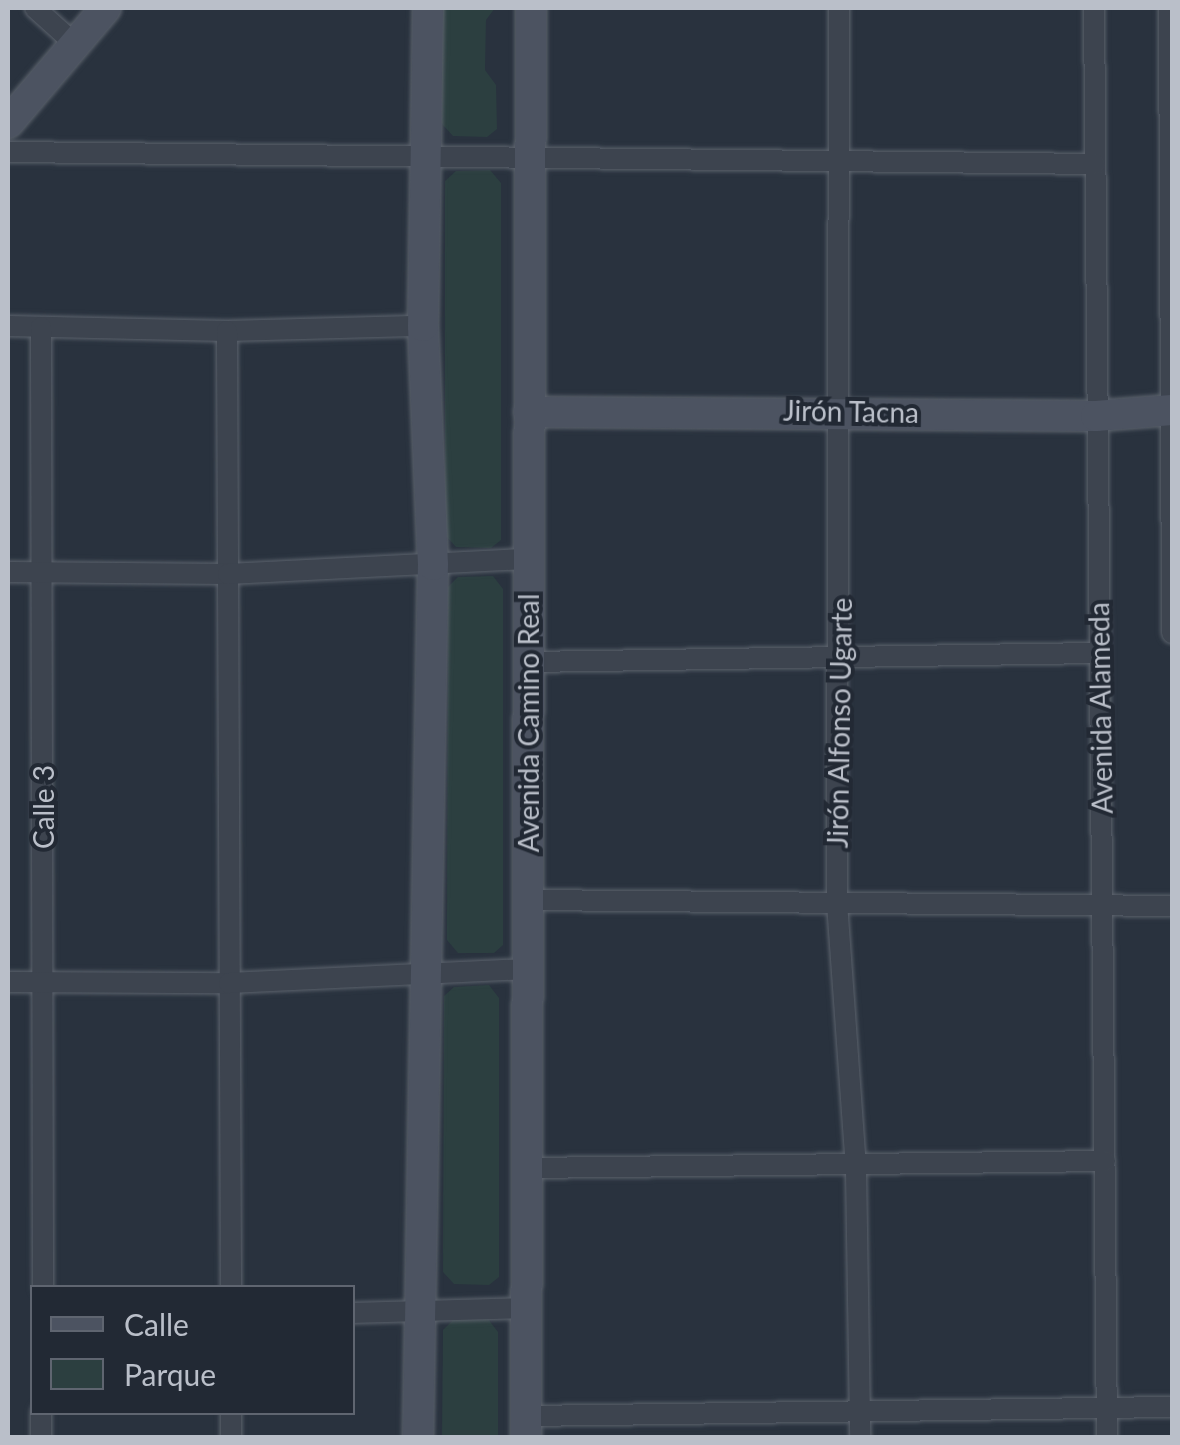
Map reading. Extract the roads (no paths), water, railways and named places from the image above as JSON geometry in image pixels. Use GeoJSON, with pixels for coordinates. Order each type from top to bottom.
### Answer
{"type":"FeatureCollection","features":[{"type":"Feature","properties":{"kind":"street"},"geometry":{"type":"LineString","coordinates":[[35,8],[75,44]]}},
{"type":"Feature","properties":{"kind":"street"},"geometry":{"type":"LineString","coordinates":[[8,123],[106,8]]}},
{"type":"Feature","properties":{"kind":"street"},"geometry":{"type":"LineString","coordinates":[[418,1438],[433,565],[423,326],[428,8]]}},
{"type":"Feature","properties":{"kind":"street","name":"Avenida Camino Real"},"geometry":{"type":"LineString","coordinates":[[526,1427],[530,8]]}},
{"type":"Feature","properties":{"kind":"street","name":"Jirón Alfonso Ugarte"},"geometry":{"type":"LineString","coordinates":[[840,8],[841,655],[837,903],[856,1168],[860,1438]]}},
{"type":"Feature","properties":{"kind":"street","name":"Avenida Alameda"},"geometry":{"type":"LineString","coordinates":[[1094,8],[1107,1438]]}},
{"type":"Feature","properties":{"kind":"street"},"geometry":{"type":"LineString","coordinates":[[1170,8],[1172,634]]}},
{"type":"Feature","properties":{"kind":"street"},"geometry":{"type":"LineString","coordinates":[[8,152],[1095,164]]}},
{"type":"Feature","properties":{"kind":"street"},"geometry":{"type":"LineString","coordinates":[[8,326],[227,332],[423,326]]}},
{"type":"Feature","properties":{"kind":"street","name":"Calle 3"},"geometry":{"type":"LineString","coordinates":[[41,327],[42,1285]]}},
{"type":"Feature","properties":{"kind":"street"},"geometry":{"type":"LineString","coordinates":[[227,332],[231,1285]]}},
{"type":"Feature","properties":{"kind":"street","name":"Jirón Tacna"},"geometry":{"type":"LineString","coordinates":[[529,412],[839,410],[1096,416],[1172,410]]}},
{"type":"Feature","properties":{"kind":"street"},"geometry":{"type":"LineString","coordinates":[[8,572],[228,574],[529,559]]}},
{"type":"Feature","properties":{"kind":"street"},"geometry":{"type":"LineString","coordinates":[[529,662],[1098,653]]}},
{"type":"Feature","properties":{"kind":"street"},"geometry":{"type":"LineString","coordinates":[[528,900],[1172,906]]}},
{"type":"Feature","properties":{"kind":"street"},"geometry":{"type":"LineString","coordinates":[[8,982],[229,983],[426,970],[528,969]]}},
{"type":"Feature","properties":{"kind":"street"},"geometry":{"type":"LineString","coordinates":[[527,1168],[856,1168],[1106,1161]]}},
{"type":"Feature","properties":{"kind":"street"},"geometry":{"type":"LineString","coordinates":[[355,1313],[527,1308]]}},
{"type":"Feature","properties":{"kind":"street"},"geometry":{"type":"LineString","coordinates":[[526,1427],[1172,1407]]}}]}
